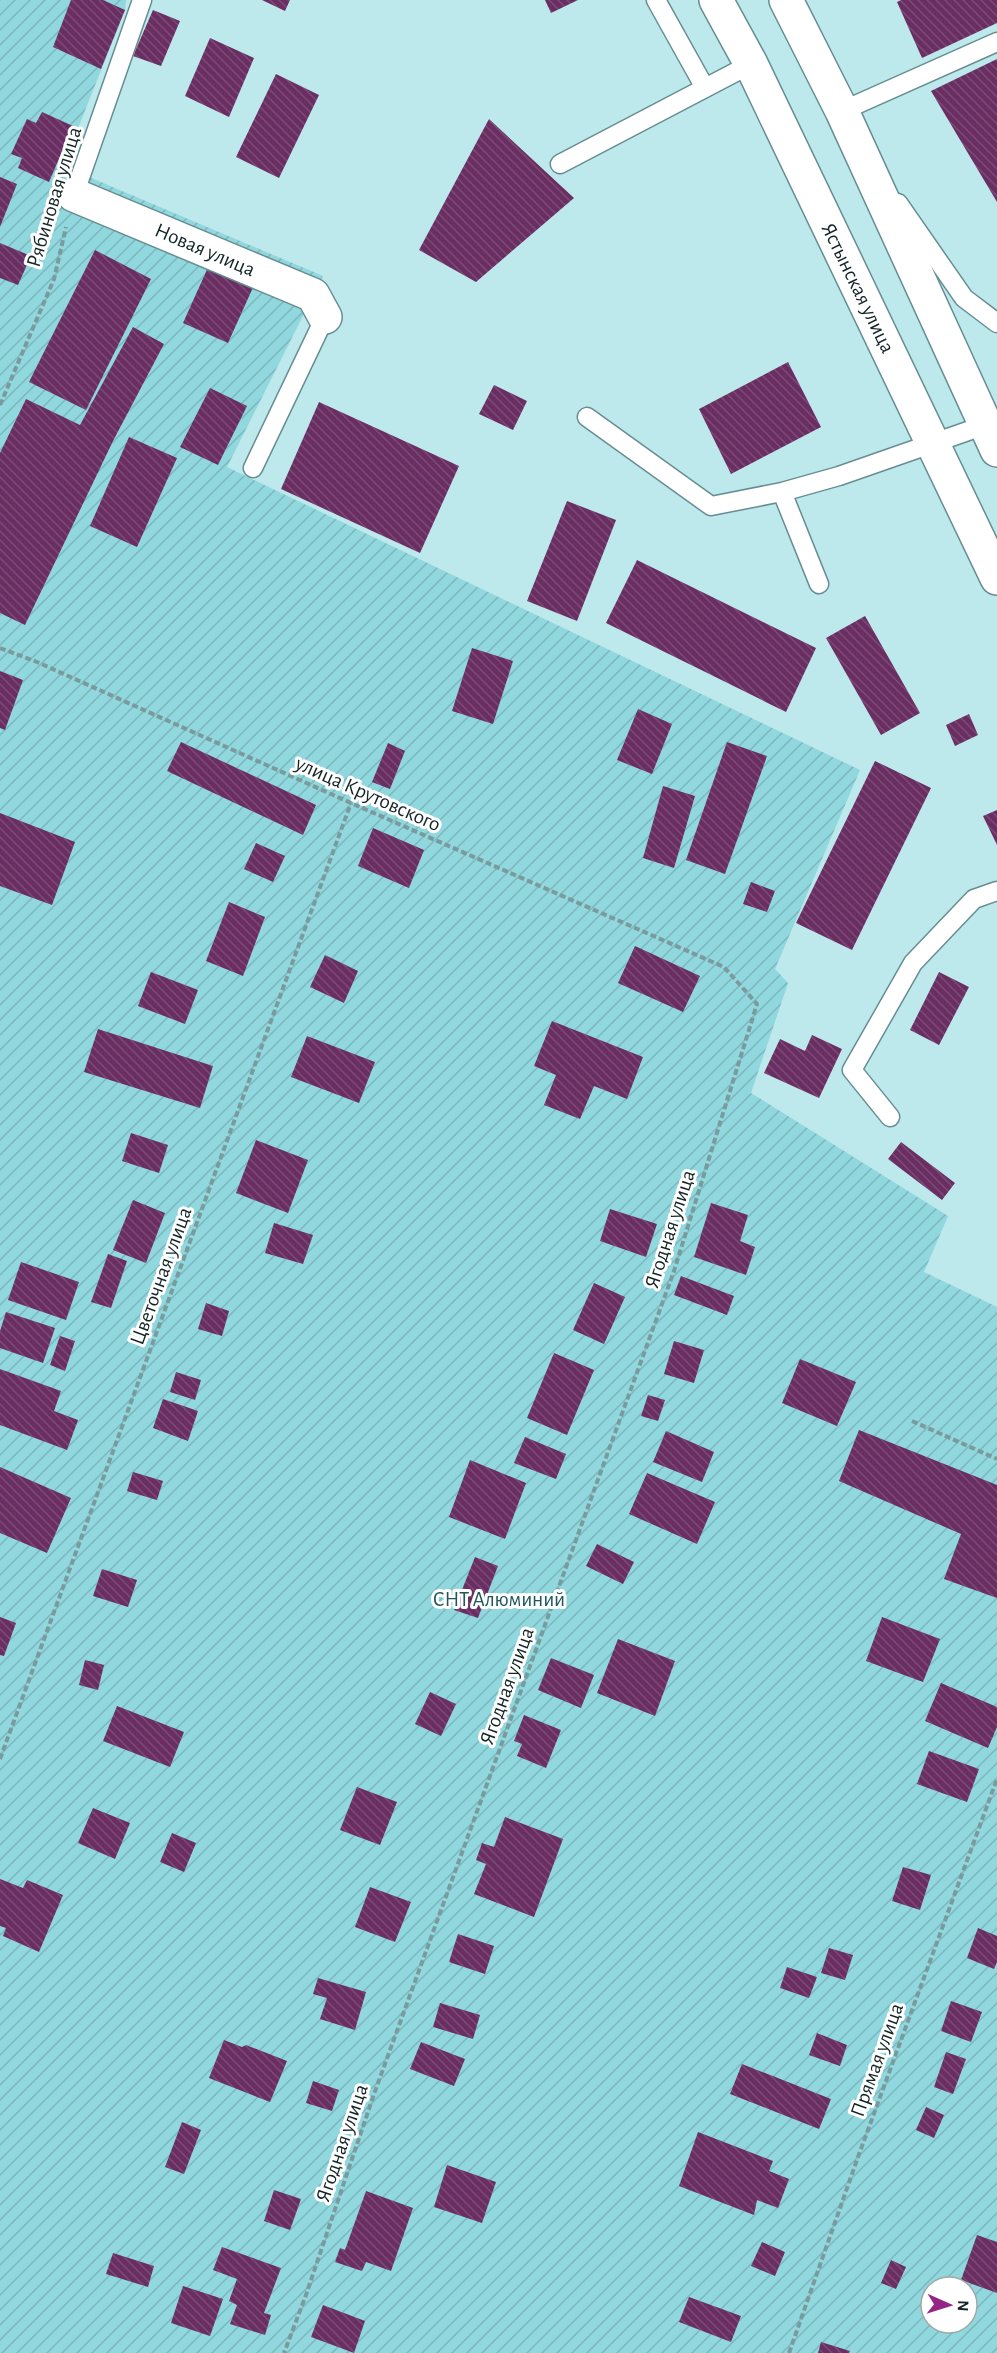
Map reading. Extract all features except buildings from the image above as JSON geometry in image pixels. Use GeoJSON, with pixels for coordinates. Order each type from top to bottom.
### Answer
{"type":"FeatureCollection","features":[{"type":"Feature","properties":{"kind":"main road","name":"Ястынская улица"},"geometry":{"type":"LineString","coordinates":[[716,0],[751,64],[997,578]]}},
{"type":"Feature","properties":{"kind":"main road"},"geometry":{"type":"LineString","coordinates":[[786,0],[842,111],[993,432]]}},
{"type":"Feature","properties":{"kind":"main road","name":"Новая улица"},"geometry":{"type":"LineString","coordinates":[[74,195],[313,295],[325,317]]}},
{"type":"Feature","properties":{"kind":"lane","name":"Рябиновая улица"},"geometry":{"type":"LineString","coordinates":[[74,195],[142,0]]}},
{"type":"Feature","properties":{"kind":"lane"},"geometry":{"type":"LineString","coordinates":[[656,0],[705,88]]}},
{"type":"Feature","properties":{"kind":"lane"},"geometry":{"type":"LineString","coordinates":[[842,111],[997,42]]}},
{"type":"Feature","properties":{"kind":"lane"},"geometry":{"type":"LineString","coordinates":[[560,164],[751,64]]}},
{"type":"Feature","properties":{"kind":"lane"},"geometry":{"type":"LineString","coordinates":[[855,141],[964,298],[997,323]]}},
{"type":"Feature","properties":{"kind":"lane"},"geometry":{"type":"LineString","coordinates":[[253,468],[325,317]]}},
{"type":"Feature","properties":{"kind":"lane"},"geometry":{"type":"LineString","coordinates":[[587,417],[711,506],[782,492],[840,476],[932,444],[993,432]]}},
{"type":"Feature","properties":{"kind":"lane"},"geometry":{"type":"LineString","coordinates":[[782,492],[819,584]]}},
{"type":"Feature","properties":{"kind":"lane"},"geometry":{"type":"LineString","coordinates":[[890,1117],[852,1070],[913,963],[974,899],[997,891]]}},
{"type":"Feature","properties":{"kind":"path","name":"Рябиновая улица"},"geometry":{"type":"LineString","coordinates":[[0,405],[54,279],[74,195]]}},
{"type":"Feature","properties":{"kind":"path","name":"улица Крутовского"},"geometry":{"type":"LineString","coordinates":[[0,648],[37,662],[724,967]]}},
{"type":"Feature","properties":{"kind":"path","name":"Цветочная улица"},"geometry":{"type":"LineString","coordinates":[[0,1759],[351,803]]}},
{"type":"Feature","properties":{"kind":"path","name":"Ягодная улица"},"geometry":{"type":"LineString","coordinates":[[284,2353],[374,2094],[674,1271],[757,1004],[724,967]]}},
{"type":"Feature","properties":{"kind":"path"},"geometry":{"type":"LineString","coordinates":[[912,1421],[997,1459]]}},
{"type":"Feature","properties":{"kind":"path","name":"Прямая улица"},"geometry":{"type":"LineString","coordinates":[[789,2353],[862,2146],[997,1779]]}},
{"type":"Feature","properties":{"kind":"green space","name":"СНТ Алюминий"},"geometry":{"type":"Polygon","coordinates":[[[0,0],[126,0],[125,10],[63,166],[323,276],[227,467],[860,770],[775,969],[788,983],[751,1093],[948,1216],[924,1272],[997,1307],[997,2353],[0,2353],[0,0]]]}}]}
